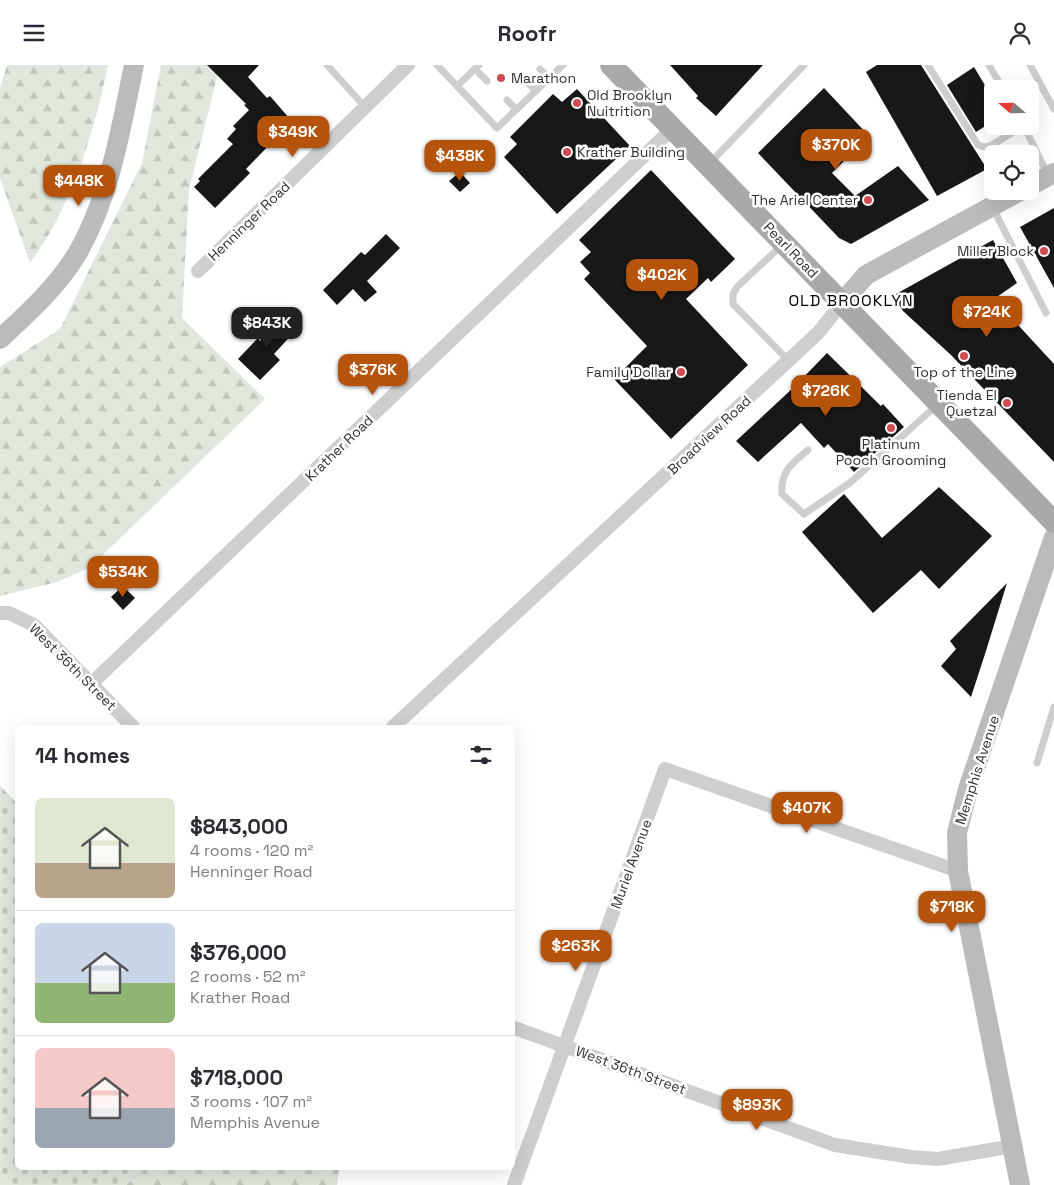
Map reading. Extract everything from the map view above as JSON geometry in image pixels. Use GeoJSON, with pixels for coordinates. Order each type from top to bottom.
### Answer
{"type":"FeatureCollection","features":[{"type":"Feature","properties":{"kind":"main road"},"geometry":{"type":"LineString","coordinates":[[0,339],[42,299],[76,254],[102,198],[134,65]]}},
{"type":"Feature","properties":{"kind":"main road","name":"Pearl Road"},"geometry":{"type":"LineString","coordinates":[[610,65],[1054,522]]}},
{"type":"Feature","properties":{"kind":"main road"},"geometry":{"type":"LineString","coordinates":[[1039,181],[1051,175]]}},
{"type":"Feature","properties":{"kind":"main road","name":"Broadview Road"},"geometry":{"type":"LineString","coordinates":[[842,303],[866,275],[1003,200]]}},
{"type":"Feature","properties":{"kind":"main road","name":"Memphis Avenue"},"geometry":{"type":"LineString","coordinates":[[1020,1185],[958,871],[957,833],[968,789],[1054,537]]}},
{"type":"Feature","properties":{"kind":"street","name":"Henninger Road"},"geometry":{"type":"LineString","coordinates":[[198,271],[408,65]]}},
{"type":"Feature","properties":{"kind":"street","name":"Krather Road"},"geometry":{"type":"LineString","coordinates":[[92,683],[672,128]]}},
{"type":"Feature","properties":{"kind":"street","name":"Broadview Road"},"geometry":{"type":"LineString","coordinates":[[395,725],[818,333],[842,303]]}},
{"type":"Feature","properties":{"kind":"street","name":"West 36th Street"},"geometry":{"type":"LineString","coordinates":[[4,613],[34,625],[131,725]]}},
{"type":"Feature","properties":{"kind":"street","name":"Muriel Avenue"},"geometry":{"type":"LineString","coordinates":[[514,1185],[665,769],[958,871]]}},
{"type":"Feature","properties":{"kind":"street","name":"West 36th Street"},"geometry":{"type":"LineString","coordinates":[[515,1028],[835,1145],[911,1157],[938,1159],[1012,1146]]}},
{"type":"Feature","properties":{"kind":"lane"},"geometry":{"type":"LineString","coordinates":[[327,65],[366,107]]}},
{"type":"Feature","properties":{"kind":"lane"},"geometry":{"type":"LineString","coordinates":[[437,65],[497,128],[563,65]]}},
{"type":"Feature","properties":{"kind":"lane"},"geometry":{"type":"LineString","coordinates":[[708,165],[804,65]]}},
{"type":"Feature","properties":{"kind":"lane"},"geometry":{"type":"LineString","coordinates":[[928,65],[978,145],[990,146],[1009,135]]}},
{"type":"Feature","properties":{"kind":"lane"},"geometry":{"type":"LineString","coordinates":[[989,65],[998,80]]}},
{"type":"Feature","properties":{"kind":"lane"},"geometry":{"type":"LineString","coordinates":[[1030,65],[1054,109]]}},
{"type":"Feature","properties":{"kind":"lane"},"geometry":{"type":"LineString","coordinates":[[457,86],[477,67],[488,81]]}},
{"type":"Feature","properties":{"kind":"lane"},"geometry":{"type":"LineString","coordinates":[[540,69],[550,78]]}},
{"type":"Feature","properties":{"kind":"lane"},"geometry":{"type":"LineString","coordinates":[[527,82],[536,91]]}},
{"type":"Feature","properties":{"kind":"lane"},"geometry":{"type":"LineString","coordinates":[[507,100],[516,109]]}},
{"type":"Feature","properties":{"kind":"lane"},"geometry":{"type":"LineString","coordinates":[[1029,135],[1051,175]]}},
{"type":"Feature","properties":{"kind":"lane"},"geometry":{"type":"LineString","coordinates":[[992,206],[1046,313]]}},
{"type":"Feature","properties":{"kind":"lane"},"geometry":{"type":"LineString","coordinates":[[784,243],[737,287],[733,293],[733,304],[788,361]]}},
{"type":"Feature","properties":{"kind":"lane"},"geometry":{"type":"LineString","coordinates":[[808,450],[790,465],[783,475],[781,483],[782,493],[804,514],[851,481],[938,404]]}},
{"type":"Feature","properties":{"kind":"lane"},"geometry":{"type":"LineString","coordinates":[[1037,763],[1054,707]]}},
{"type":"Feature","properties":{"kind":"lane"},"geometry":{"type":"LineString","coordinates":[[1044,743],[1054,742]]}},
{"type":"Feature","properties":{"kind":"green space"},"geometry":{"type":"Polygon","coordinates":[[[7,65],[108,65],[96,117],[80,168],[58,218],[30,263],[0,178],[0,88],[7,65]]]}},
{"type":"Feature","properties":{"kind":"green space"},"geometry":{"type":"Polygon","coordinates":[[[161,65],[220,65],[189,189],[182,318],[265,399],[89,568],[57,582],[0,596],[0,367],[60,329],[142,163],[161,65]]]}},
{"type":"Feature","properties":{"kind":"green space"},"geometry":{"type":"Polygon","coordinates":[[[0,786],[15,801],[15,1170],[144,1170],[126,1185],[0,1185],[0,786]]]}},
{"type":"Feature","properties":{"kind":"green space"},"geometry":{"type":"Polygon","coordinates":[[[144,1170],[339,1170],[337,1185],[126,1185],[144,1170]]]}},
{"type":"Feature","properties":{"kind":"building"},"geometry":{"type":"Polygon","coordinates":[[[207,65],[259,65],[248,77],[267,98],[270,96],[296,126],[280,141],[277,137],[246,169],[250,173],[215,208],[194,187],[200,181],[198,179],[233,144],[227,139],[236,129],[233,126],[249,110],[244,105],[246,104],[207,65]]]}},
{"type":"Feature","properties":{"kind":"building"},"geometry":{"type":"Polygon","coordinates":[[[670,65],[763,65],[716,116],[696,98],[698,96],[670,65]]]}},
{"type":"Feature","properties":{"kind":"building"},"geometry":{"type":"Polygon","coordinates":[[[877,65],[921,65],[984,164],[984,171],[937,196],[866,72],[877,65]]]}},
{"type":"Feature","properties":{"kind":"building"},"geometry":{"type":"Polygon","coordinates":[[[974,67],[984,84],[984,127],[976,132],[947,85],[974,67]]]}},
{"type":"Feature","properties":{"kind":"building"},"geometry":{"type":"Polygon","coordinates":[[[824,88],[869,136],[832,173],[855,196],[898,166],[929,200],[851,244],[839,238],[758,153],[824,88]]]}},
{"type":"Feature","properties":{"kind":"building","name":"Krather Building"},"geometry":{"type":"Polygon","coordinates":[[[577,89],[630,146],[557,214],[504,157],[517,144],[510,137],[553,94],[562,102],[577,89]]]}},
{"type":"Feature","properties":{"kind":"building"},"geometry":{"type":"Polygon","coordinates":[[[651,170],[735,259],[711,282],[708,278],[686,299],[748,365],[671,439],[614,379],[647,346],[584,279],[590,273],[580,262],[591,252],[579,240],[651,170]]]}},
{"type":"Feature","properties":{"kind":"building"},"geometry":{"type":"Polygon","coordinates":[[[460,172],[470,183],[460,192],[449,181],[460,172]]]}},
{"type":"Feature","properties":{"kind":"building","name":"Miller Block"},"geometry":{"type":"Polygon","coordinates":[[[1054,208],[1054,288],[1020,227],[1054,208]]]}},
{"type":"Feature","properties":{"kind":"building"},"geometry":{"type":"Polygon","coordinates":[[[386,234],[400,248],[367,281],[377,292],[365,302],[353,289],[337,305],[323,290],[361,252],[365,255],[386,234]]]}},
{"type":"Feature","properties":{"kind":"building"},"geometry":{"type":"Polygon","coordinates":[[[993,240],[1017,283],[994,299],[1054,364],[1054,462],[951,355],[903,311],[898,303],[896,294],[993,240]]]}},
{"type":"Feature","properties":{"kind":"building"},"geometry":{"type":"Polygon","coordinates":[[[281,316],[296,330],[274,354],[280,360],[260,380],[238,359],[258,338],[260,341],[281,316]]]}},
{"type":"Feature","properties":{"kind":"building"},"geometry":{"type":"Polygon","coordinates":[[[827,353],[881,406],[883,404],[904,427],[854,472],[828,444],[824,448],[801,423],[758,462],[736,441],[794,387],[827,353]]]}},
{"type":"Feature","properties":{"kind":"building"},"geometry":{"type":"Polygon","coordinates":[[[939,487],[992,536],[939,589],[921,570],[873,613],[802,532],[844,494],[882,538],[939,487]]]}},
{"type":"Feature","properties":{"kind":"building"},"geometry":{"type":"Polygon","coordinates":[[[1007,583],[971,697],[941,666],[956,649],[950,641],[1007,583]]]}},
{"type":"Feature","properties":{"kind":"building"},"geometry":{"type":"Polygon","coordinates":[[[123,586],[135,598],[123,610],[111,597],[123,586]]]}},
{"type":"Feature","properties":{"kind":"place","name":"Marathon"},"geometry":{"type":"Point","coordinates":[501,78]}},
{"type":"Feature","properties":{"kind":"place","name":"Old Brooklyn Nuitrition"},"geometry":{"type":"Point","coordinates":[577,103]}},
{"type":"Feature","properties":{"kind":"place","name":"Krather Building"},"geometry":{"type":"Point","coordinates":[567,152]}},
{"type":"Feature","properties":{"kind":"place","name":"The Ariel Center"},"geometry":{"type":"Point","coordinates":[868,200]}},
{"type":"Feature","properties":{"kind":"place","name":"Miller Block"},"geometry":{"type":"Point","coordinates":[1044,251]}},
{"type":"Feature","properties":{"kind":"place","name":"Top of the Line"},"geometry":{"type":"Point","coordinates":[964,356]}},
{"type":"Feature","properties":{"kind":"place","name":"Family Dollar"},"geometry":{"type":"Point","coordinates":[681,372]}},
{"type":"Feature","properties":{"kind":"place","name":"Tienda El Quetzal"},"geometry":{"type":"Point","coordinates":[1007,403]}},
{"type":"Feature","properties":{"kind":"place","name":"Platinum Pooch Grooming"},"geometry":{"type":"Point","coordinates":[891,428]}},
{"type":"Feature","properties":{"kind":"district","name":"OLD BROOKLYN"},"geometry":{"type":"Point","coordinates":[851,300]}}]}
